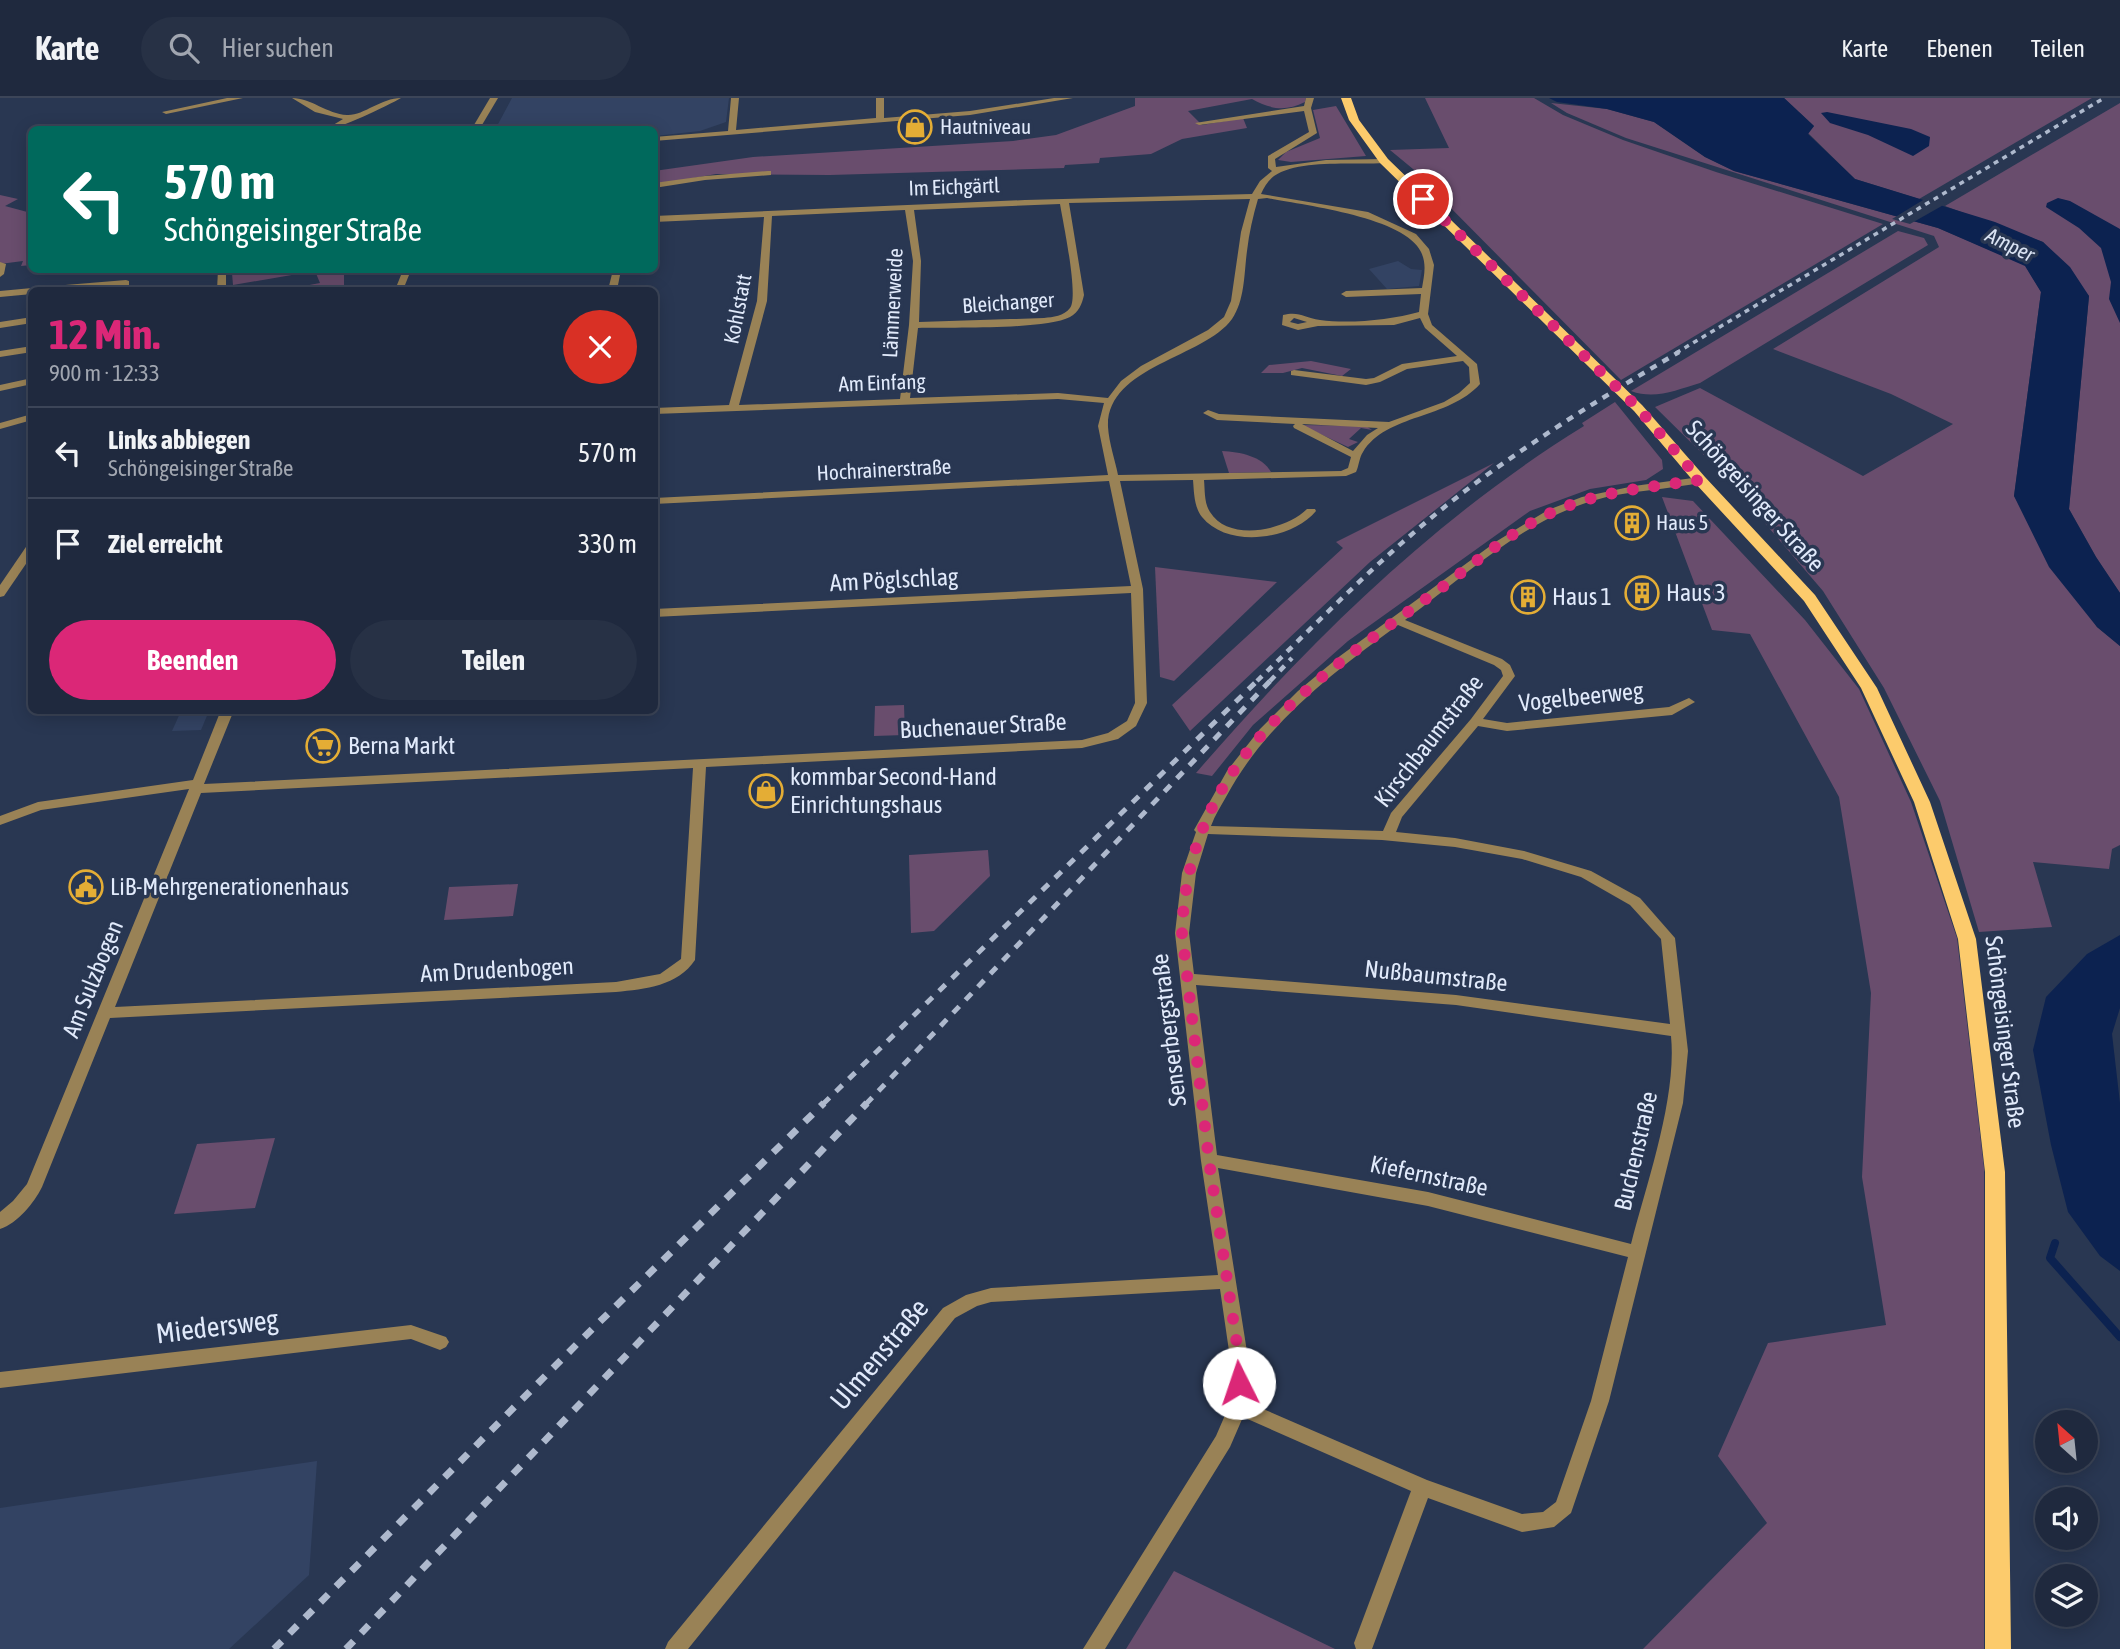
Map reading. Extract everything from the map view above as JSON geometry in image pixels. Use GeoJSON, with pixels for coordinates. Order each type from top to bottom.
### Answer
{"type":"FeatureCollection","features":[{"type":"Feature","properties":{"kind":"main road","name":"Schöngeisinger Straße"},"geometry":{"type":"LineString","coordinates":[[1346,98],[1354,120],[1384,161],[1638,408],[1700,480],[1810,598],[1869,688],[1922,802],[1967,939],[1995,1172],[1998,1649]]}},
{"type":"Feature","properties":{"kind":"street"},"geometry":{"type":"LineString","coordinates":[[166,113],[239,98]]}},
{"type":"Feature","properties":{"kind":"street"},"geometry":{"type":"LineString","coordinates":[[296,98],[318,110],[349,118]]}},
{"type":"Feature","properties":{"kind":"street"},"geometry":{"type":"LineString","coordinates":[[335,126],[397,98]]}},
{"type":"Feature","properties":{"kind":"street"},"geometry":{"type":"LineString","coordinates":[[477,126],[494,98]]}},
{"type":"Feature","properties":{"kind":"street"},"geometry":{"type":"LineString","coordinates":[[732,131],[735,98]]}},
{"type":"Feature","properties":{"kind":"street"},"geometry":{"type":"LineString","coordinates":[[880,98],[880,120]]}},
{"type":"Feature","properties":{"kind":"street"},"geometry":{"type":"LineString","coordinates":[[658,139],[970,113],[1020,102],[1069,98]]}},
{"type":"Feature","properties":{"kind":"street"},"geometry":{"type":"LineString","coordinates":[[1279,171],[1272,168],[1271,158],[1313,133],[1307,108],[1310,98]]}},
{"type":"Feature","properties":{"kind":"street"},"geometry":{"type":"LineString","coordinates":[[186,100],[193,107]]}},
{"type":"Feature","properties":{"kind":"street"},"geometry":{"type":"LineString","coordinates":[[1199,122],[1307,108]]}},
{"type":"Feature","properties":{"kind":"street"},"geometry":{"type":"LineString","coordinates":[[1111,401],[1119,386],[1132,376],[1215,328],[1231,315],[1235,307],[1251,207],[1264,179],[1279,171],[1299,167],[1384,161]]}},
{"type":"Feature","properties":{"kind":"street"},"geometry":{"type":"LineString","coordinates":[[658,186],[705,178],[768,173]]}},
{"type":"Feature","properties":{"kind":"street","name":"Im Eichgärtl"},"geometry":{"type":"LineString","coordinates":[[658,219],[1255,195],[1354,211],[1405,231],[1419,243],[1428,256],[1423,314]]}},
{"type":"Feature","properties":{"kind":"street","name":"Bleichanger"},"geometry":{"type":"LineString","coordinates":[[914,325],[1044,321],[1062,318],[1073,312],[1077,308],[1079,295],[1064,201]]}},
{"type":"Feature","properties":{"kind":"street","name":"Lämmerweide"},"geometry":{"type":"LineString","coordinates":[[905,402],[914,325],[917,261],[909,207]]}},
{"type":"Feature","properties":{"kind":"street","name":"Kohlstatt"},"geometry":{"type":"LineString","coordinates":[[733,408],[762,301],[768,215]]}},
{"type":"Feature","properties":{"kind":"street"},"geometry":{"type":"LineString","coordinates":[[77,287],[126,283]]}},
{"type":"Feature","properties":{"kind":"street"},"geometry":{"type":"LineString","coordinates":[[0,294],[28,291]]}},
{"type":"Feature","properties":{"kind":"street"},"geometry":{"type":"LineString","coordinates":[[1346,295],[1426,291]]}},
{"type":"Feature","properties":{"kind":"street"},"geometry":{"type":"LineString","coordinates":[[1287,421],[1316,433],[1356,456],[1370,439],[1390,425],[1437,410],[1467,393],[1475,384],[1476,372],[1467,358],[1433,331],[1423,314],[1394,322]]}},
{"type":"Feature","properties":{"kind":"street"},"geometry":{"type":"LineString","coordinates":[[0,325],[28,321]]}},
{"type":"Feature","properties":{"kind":"street"},"geometry":{"type":"LineString","coordinates":[[1318,323],[1394,322],[1433,331]]}},
{"type":"Feature","properties":{"kind":"street"},"geometry":{"type":"LineString","coordinates":[[0,354],[28,350]]}},
{"type":"Feature","properties":{"kind":"street"},"geometry":{"type":"LineString","coordinates":[[1294,373],[1366,382],[1377,380],[1405,366],[1467,358]]}},
{"type":"Feature","properties":{"kind":"street"},"geometry":{"type":"LineString","coordinates":[[0,388],[28,382]]}},
{"type":"Feature","properties":{"kind":"street","name":"Am Einfang"},"geometry":{"type":"LineString","coordinates":[[658,411],[1068,396],[1111,401]]}},
{"type":"Feature","properties":{"kind":"street","name":"Buchenauer Straße"},"geometry":{"type":"LineString","coordinates":[[0,821],[38,806],[197,787],[1082,744],[1113,736],[1132,723],[1141,704],[1137,589],[1103,426],[1111,401]]}},
{"type":"Feature","properties":{"kind":"street"},"geometry":{"type":"LineString","coordinates":[[1208,413],[1217,417],[1390,425]]}},
{"type":"Feature","properties":{"kind":"street"},"geometry":{"type":"LineString","coordinates":[[0,426],[28,418]]}},
{"type":"Feature","properties":{"kind":"street","name":"Hochrainerstraße"},"geometry":{"type":"LineString","coordinates":[[658,500],[1115,478],[1336,475],[1352,470],[1356,456]]}},
{"type":"Feature","properties":{"kind":"street"},"geometry":{"type":"LineString","coordinates":[[1198,477],[1205,512],[1213,522],[1224,528],[1244,532],[1270,532],[1298,525],[1311,511]]}},
{"type":"Feature","properties":{"kind":"street","name":"Senserbergstraße"},"geometry":{"type":"LineString","coordinates":[[1093,1649],[1223,1441],[1238,1406],[1239,1358],[1225,1282],[1182,933],[1183,908],[1201,830],[1224,783],[1258,739],[1302,694],[1396,620],[1527,527],[1553,512],[1599,495],[1700,480]]}},
{"type":"Feature","properties":{"kind":"street"},"geometry":{"type":"LineString","coordinates":[[0,594],[28,552]]}},
{"type":"Feature","properties":{"kind":"street","name":"Am Pöglschlag"},"geometry":{"type":"LineString","coordinates":[[658,613],[1137,589]]}},
{"type":"Feature","properties":{"kind":"street","name":"Kirschbaumstraße"},"geometry":{"type":"LineString","coordinates":[[1387,837],[1396,816],[1475,722],[1509,676],[1506,668],[1396,620]]}},
{"type":"Feature","properties":{"kind":"street","name":"Vogelbeerweg"},"geometry":{"type":"LineString","coordinates":[[1475,722],[1507,727],[1672,710],[1689,702]]}},
{"type":"Feature","properties":{"kind":"street","name":"Am Sulzbogen"},"geometry":{"type":"LineString","coordinates":[[0,1222],[19,1206],[34,1187],[226,714]]}},
{"type":"Feature","properties":{"kind":"street","name":"Am Drudenbogen"},"geometry":{"type":"LineString","coordinates":[[104,1013],[594,988],[643,984],[668,976],[681,970],[688,960],[700,763]]}},
{"type":"Feature","properties":{"kind":"street","name":"Buchenstraße"},"geometry":{"type":"LineString","coordinates":[[1201,830],[1292,831],[1475,846],[1522,854],[1592,875],[1621,890],[1653,916],[1668,938],[1679,1051],[1675,1103],[1668,1137],[1600,1401],[1564,1507],[1547,1521],[1522,1523],[1422,1486],[1238,1406]]}},
{"type":"Feature","properties":{"kind":"street","name":"Nußbaumstraße"},"geometry":{"type":"LineString","coordinates":[[1189,979],[1456,1000],[1677,1031]]}},
{"type":"Feature","properties":{"kind":"street","name":"Kiefernstraße"},"geometry":{"type":"LineString","coordinates":[[1209,1161],[1233,1163],[1428,1199],[1637,1252]]}},
{"type":"Feature","properties":{"kind":"street","name":"Ulmenstraße"},"geometry":{"type":"LineString","coordinates":[[675,1649],[949,1313],[972,1300],[991,1295],[1225,1282]]}},
{"type":"Feature","properties":{"kind":"street","name":"Miedersweg"},"geometry":{"type":"LineString","coordinates":[[0,1380],[411,1332],[440,1342]]}},
{"type":"Feature","properties":{"kind":"street"},"geometry":{"type":"LineString","coordinates":[[1364,1643],[1422,1486]]}},
{"type":"Feature","properties":{"kind":"shaded area"},"geometry":{"type":"Polygon","coordinates":[[[512,98],[729,98],[726,122],[700,131],[658,136],[658,126],[497,126],[512,98]]]}},
{"type":"Feature","properties":{"kind":"shaded area"},"geometry":{"type":"Polygon","coordinates":[[[1135,98],[1306,98],[1305,102],[1284,108],[1271,107],[1252,99],[1188,111],[1202,125],[1243,118],[1247,128],[1182,139],[1151,154],[1100,158],[1099,163],[1065,165],[1064,168],[830,175],[716,174],[658,184],[658,170],[753,157],[1013,141],[1056,135],[1135,106],[1135,98]]]}},
{"type":"Feature","properties":{"kind":"shaded area"},"geometry":{"type":"Polygon","coordinates":[[[1425,98],[1534,98],[1563,115],[1623,140],[1883,224],[1621,380],[1432,189],[1436,188],[1390,150],[1449,148],[1425,98]]]}},
{"type":"Feature","properties":{"kind":"shaded area"},"geometry":{"type":"Polygon","coordinates":[[[1784,98],[2092,98],[1919,199],[1855,179],[1808,133],[1814,126],[1784,98]]]}},
{"type":"Feature","properties":{"kind":"shaded area"},"geometry":{"type":"Polygon","coordinates":[[[1551,103],[1607,109],[1654,122],[1705,157],[1734,171],[1938,228],[2025,265],[2041,292],[2014,496],[2097,627],[2120,646],[2120,845],[2112,849],[2109,869],[2033,862],[2052,927],[1979,932],[1940,801],[1884,688],[1823,591],[1722,473],[1655,407],[1700,388],[1863,476],[1953,424],[1891,394],[1773,349],[1939,247],[1934,236],[1626,138],[1567,113],[1551,103]]]}},
{"type":"Feature","properties":{"kind":"shaded area"},"geometry":{"type":"Polygon","coordinates":[[[2120,103],[2120,593],[2069,509],[2089,296],[2043,242],[1945,206],[2120,103]]]}},
{"type":"Feature","properties":{"kind":"shaded area"},"geometry":{"type":"Polygon","coordinates":[[[1336,106],[1366,156],[1291,162],[1278,160],[1286,152],[1320,138],[1313,110],[1336,106]]]}},
{"type":"Feature","properties":{"kind":"shaded area"},"geometry":{"type":"Polygon","coordinates":[[[0,195],[18,199],[5,206],[28,212],[28,265],[21,266],[23,261],[0,264],[0,195]]]}},
{"type":"Feature","properties":{"kind":"shaded area"},"geometry":{"type":"Polygon","coordinates":[[[1898,231],[1924,238],[1928,245],[1700,383],[1649,395],[1631,391],[1898,231]]]}},
{"type":"Feature","properties":{"kind":"shaded area"},"geometry":{"type":"Polygon","coordinates":[[[1398,261],[1411,269],[1422,270],[1419,286],[1387,289],[1369,269],[1398,261]]]}},
{"type":"Feature","properties":{"kind":"shaded area"},"geometry":{"type":"Polygon","coordinates":[[[232,273],[303,273],[233,285],[232,273]]]}},
{"type":"Feature","properties":{"kind":"shaded area"},"geometry":{"type":"Polygon","coordinates":[[[316,273],[344,273],[344,287],[299,287],[320,283],[316,273]]]}},
{"type":"Feature","properties":{"kind":"shaded area"},"geometry":{"type":"Polygon","coordinates":[[[1311,361],[1351,369],[1342,376],[1302,368],[1283,373],[1261,373],[1269,365],[1311,361]]]}},
{"type":"Feature","properties":{"kind":"shaded area"},"geometry":{"type":"Polygon","coordinates":[[[1615,402],[1662,460],[1663,469],[1646,480],[1590,489],[1530,511],[1348,641],[1253,725],[1212,776],[1196,773],[1284,676],[1377,584],[1477,500],[1615,402]]]}},
{"type":"Feature","properties":{"kind":"shaded area"},"geometry":{"type":"Polygon","coordinates":[[[1301,425],[1366,426],[1372,430],[1361,428],[1349,439],[1358,442],[1348,447],[1301,425]]]}},
{"type":"Feature","properties":{"kind":"shaded area"},"geometry":{"type":"Polygon","coordinates":[[[1222,451],[1256,459],[1271,472],[1229,473],[1222,451]]]}},
{"type":"Feature","properties":{"kind":"shaded area"},"geometry":{"type":"Polygon","coordinates":[[[1494,463],[1370,562],[1190,731],[1172,705],[1343,548],[1336,542],[1494,463]]]}},
{"type":"Feature","properties":{"kind":"shaded area"},"geometry":{"type":"Polygon","coordinates":[[[1662,497],[1693,501],[1805,620],[1859,689],[1911,802],[1957,938],[1984,1168],[1984,1649],[1643,1649],[1767,1523],[1718,1456],[1768,1343],[1886,1325],[1862,1177],[1871,993],[1839,797],[1750,634],[1712,630],[1662,497]]]}},
{"type":"Feature","properties":{"kind":"shaded area"},"geometry":{"type":"Polygon","coordinates":[[[1155,567],[1277,582],[1174,681],[1160,677],[1155,567]]]}},
{"type":"Feature","properties":{"kind":"shaded area"},"geometry":{"type":"Polygon","coordinates":[[[904,705],[905,735],[874,736],[875,706],[904,705]]]}},
{"type":"Feature","properties":{"kind":"shaded area"},"geometry":{"type":"Polygon","coordinates":[[[179,714],[208,714],[201,730],[172,731],[179,714]]]}},
{"type":"Feature","properties":{"kind":"shaded area"},"geometry":{"type":"Polygon","coordinates":[[[988,850],[990,876],[934,931],[911,933],[909,855],[988,850]]]}},
{"type":"Feature","properties":{"kind":"shaded area"},"geometry":{"type":"Polygon","coordinates":[[[518,884],[513,916],[444,920],[449,887],[518,884]]]}},
{"type":"Feature","properties":{"kind":"shaded area"},"geometry":{"type":"Polygon","coordinates":[[[275,1138],[255,1208],[174,1214],[197,1144],[275,1138]]]}},
{"type":"Feature","properties":{"kind":"shaded area"},"geometry":{"type":"Polygon","coordinates":[[[317,1461],[309,1575],[229,1649],[0,1649],[0,1508],[317,1461]]]}},
{"type":"Feature","properties":{"kind":"shaded area"},"geometry":{"type":"Polygon","coordinates":[[[1174,1571],[1335,1649],[1126,1649],[1174,1571]]]}},
{"type":"Feature","properties":{"kind":"water","name":"Amper"},"geometry":{"type":"Polygon","coordinates":[[[1549,98],[1784,98],[1814,126],[1808,134],[1855,179],[1995,222],[2043,242],[2070,267],[2089,296],[2069,509],[2120,593],[2120,646],[2097,627],[2049,567],[2014,496],[2041,292],[2025,266],[1938,228],[1734,171],[1705,157],[1654,122],[1607,109],[1557,102],[1549,98]]]}},
{"type":"Feature","properties":{"kind":"water"},"geometry":{"type":"Polygon","coordinates":[[[1821,113],[1911,129],[1930,137],[1929,146],[1913,156],[1868,135],[1830,123],[1821,113]]]}},
{"type":"Feature","properties":{"kind":"water"},"geometry":{"type":"Polygon","coordinates":[[[2058,198],[2070,201],[2120,229],[2120,323],[2109,299],[2111,282],[2101,248],[2079,228],[2046,207],[2047,203],[2058,198]]]}},
{"type":"Feature","properties":{"kind":"water"},"geometry":{"type":"Polygon","coordinates":[[[2120,935],[2120,1008],[2112,1034],[2120,1103],[2120,1271],[2100,1256],[2068,1212],[2051,1145],[2033,1050],[2046,997],[2087,954],[2120,935]]]}},
{"type":"Feature","properties":{"kind":"pier"},"geometry":{"type":"Polygon","coordinates":[[[1928,197],[1947,203],[1910,224],[1892,219],[1928,197]]]}},
{"type":"Feature","properties":{"kind":"waterway"},"geometry":{"type":"LineString","coordinates":[[2055,1243],[2050,1258],[2120,1337]]}},
{"type":"Feature","properties":{"kind":"railway"},"geometry":{"type":"LineString","coordinates":[[1676,353],[2104,98]]}},
{"type":"Feature","properties":{"kind":"railway"},"geometry":{"type":"LineString","coordinates":[[1257,681],[1384,559],[1465,491],[1570,418],[1679,352]]}},
{"type":"Feature","properties":{"kind":"railway"},"geometry":{"type":"LineString","coordinates":[[1270,681],[1292,658]]}},
{"type":"Feature","properties":{"kind":"railway"},"geometry":{"type":"LineString","coordinates":[[823,1104],[1258,680]]}},
{"type":"Feature","properties":{"kind":"railway"},"geometry":{"type":"LineString","coordinates":[[866,1104],[1271,680]]}},
{"type":"Feature","properties":{"kind":"railway"},"geometry":{"type":"LineString","coordinates":[[274,1649],[577,1344],[824,1103]]}},
{"type":"Feature","properties":{"kind":"railway"},"geometry":{"type":"LineString","coordinates":[[346,1649],[867,1103]]}},
{"type":"Feature","properties":{"kind":"place","name":"Hautniveau"},"geometry":{"type":"Point","coordinates":[915,127]}},
{"type":"Feature","properties":{"kind":"place","name":"Haus 5"},"geometry":{"type":"Point","coordinates":[1632,523]}},
{"type":"Feature","properties":{"kind":"place","name":"Haus 3"},"geometry":{"type":"Point","coordinates":[1642,593]}},
{"type":"Feature","properties":{"kind":"place","name":"Haus 1"},"geometry":{"type":"Point","coordinates":[1528,597]}},
{"type":"Feature","properties":{"kind":"place","name":"Berna Markt"},"geometry":{"type":"Point","coordinates":[323,746]}},
{"type":"Feature","properties":{"kind":"place","name":"kommbar Second-Hand Einrichtungshaus"},"geometry":{"type":"Point","coordinates":[766,791]}},
{"type":"Feature","properties":{"kind":"place","name":"LiB-Mehrgenerationenhaus"},"geometry":{"type":"Point","coordinates":[86,887]}},
{"type":"Feature","properties":{"kind":"route"},"geometry":{"type":"LineString","coordinates":[[1239,1383],[1239,1358],[1225,1282],[1182,933],[1183,908],[1189,878],[1201,830],[1210,807],[1224,783],[1258,739],[1302,694],[1396,620],[1536,520],[1599,495],[1700,480],[1638,408],[1423,199]]}}]}
